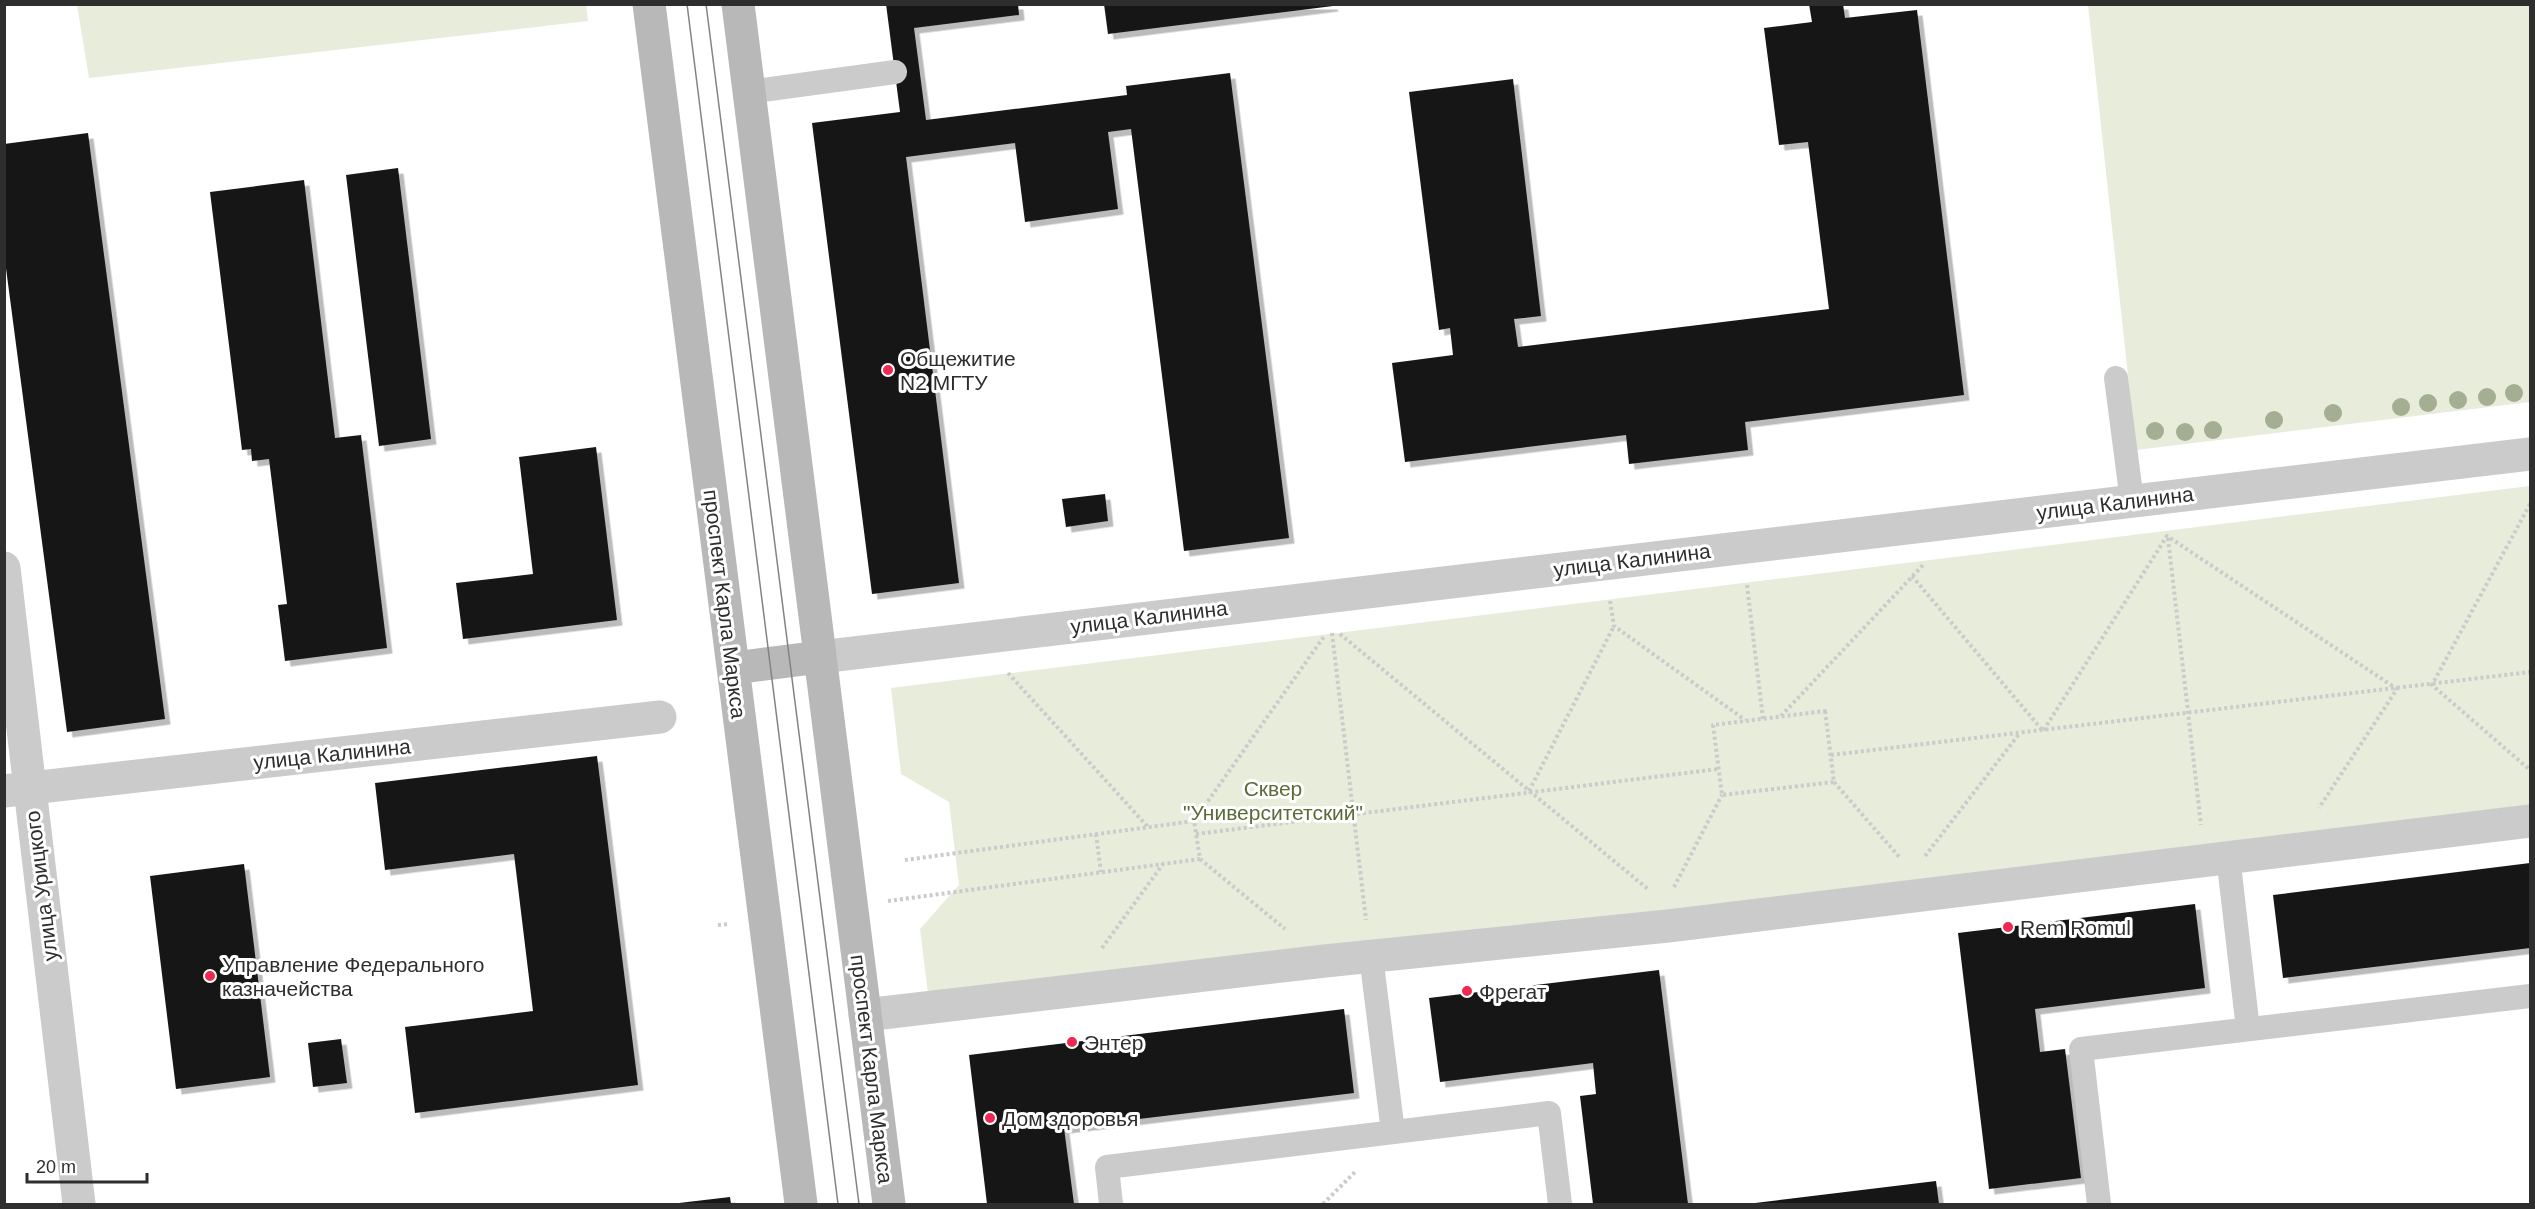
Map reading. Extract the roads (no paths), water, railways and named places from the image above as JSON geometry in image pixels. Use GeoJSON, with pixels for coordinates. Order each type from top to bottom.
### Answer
{"type":"FeatureCollection","features":[{"type":"Feature","properties":{"kind":"main road","name":"проспект Карла Маркса"},"geometry":{"type":"LineString","coordinates":[[649,4],[801,1204]]}},
{"type":"Feature","properties":{"kind":"main road","name":"проспект Карла Маркса"},"geometry":{"type":"LineString","coordinates":[[738,4],[889,1204]]}},
{"type":"Feature","properties":{"kind":"main road","name":"улица Калинина"},"geometry":{"type":"LineString","coordinates":[[734,668],[820,657]]}},
{"type":"Feature","properties":{"kind":"street","name":"улица Калинина"},"geometry":{"type":"LineString","coordinates":[[820,657],[2530,454]]}},
{"type":"Feature","properties":{"kind":"street","name":"улица Урицкого"},"geometry":{"type":"LineString","coordinates":[[4,568],[17,789],[79,1204]]}},
{"type":"Feature","properties":{"kind":"street","name":"улица Калинина"},"geometry":{"type":"LineString","coordinates":[[17,789],[660,717]]}},
{"type":"Feature","properties":{"kind":"street"},"geometry":{"type":"LineString","coordinates":[[865,1015],[1325,961],[1668,926],[2530,821]]}},
{"type":"Feature","properties":{"kind":"lane"},"geometry":{"type":"LineString","coordinates":[[749,92],[895,72]]}},
{"type":"Feature","properties":{"kind":"lane"},"geometry":{"type":"LineString","coordinates":[[2116,378],[2147,499]]}},
{"type":"Feature","properties":{"kind":"lane"},"geometry":{"type":"LineString","coordinates":[[2217,858],[2248,1029]]}},
{"type":"Feature","properties":{"kind":"lane"},"geometry":{"type":"LineString","coordinates":[[1371,956],[1393,1132]]}},
{"type":"Feature","properties":{"kind":"lane"},"geometry":{"type":"LineString","coordinates":[[2099,1204],[2081,1048],[2530,996]]}},
{"type":"Feature","properties":{"kind":"lane"},"geometry":{"type":"LineString","coordinates":[[1111,1204],[1107,1167],[1549,1113],[1560,1204]]}},
{"type":"Feature","properties":{"kind":"tram line"},"geometry":{"type":"LineString","coordinates":[[687,4],[838,1204]]}},
{"type":"Feature","properties":{"kind":"tram line"},"geometry":{"type":"LineString","coordinates":[[706,4],[859,1204]]}},
{"type":"Feature","properties":{"kind":"place","name":"Общежитие N2 МГТУ"},"geometry":{"type":"Point","coordinates":[888,370]}},
{"type":"Feature","properties":{"kind":"place","name":"Rem Romul"},"geometry":{"type":"Point","coordinates":[2008,927]}},
{"type":"Feature","properties":{"kind":"place","name":"Управление Федерального казначейства"},"geometry":{"type":"Point","coordinates":[210,976]}},
{"type":"Feature","properties":{"kind":"place","name":"Фрегат"},"geometry":{"type":"Point","coordinates":[1467,991]}},
{"type":"Feature","properties":{"kind":"place","name":"Энтер"},"geometry":{"type":"Point","coordinates":[1072,1042]}},
{"type":"Feature","properties":{"kind":"place","name":"Дом здоровья"},"geometry":{"type":"Point","coordinates":[990,1118]}},
{"type":"Feature","properties":{"kind":"park label","name":"Сквер \"Университетский\""},"geometry":{"type":"Point","coordinates":[1273,800]}}]}
